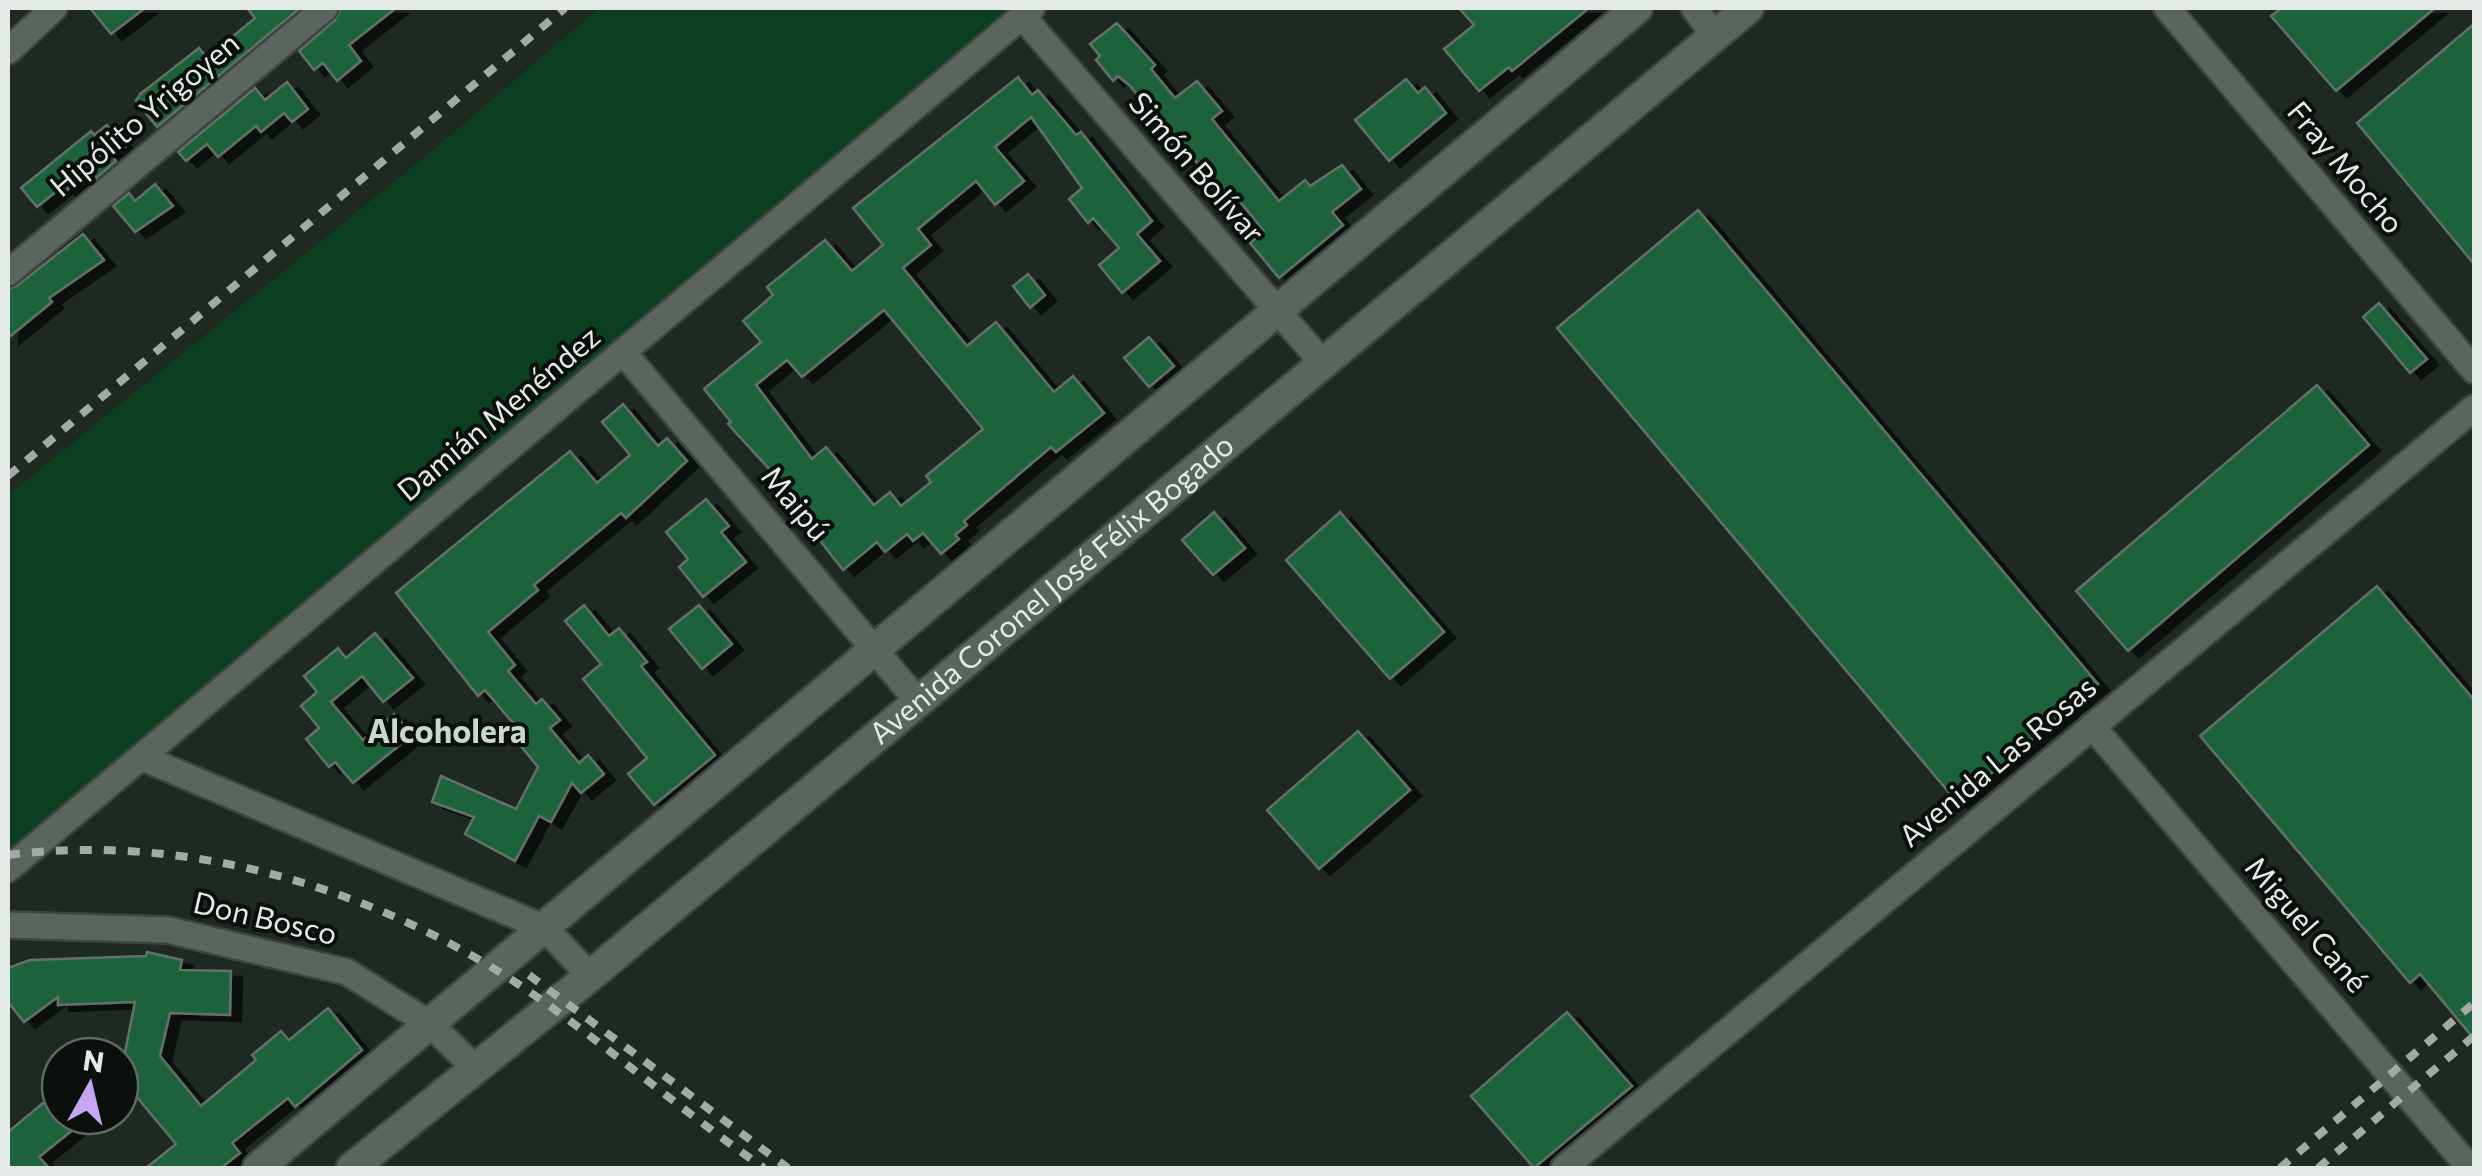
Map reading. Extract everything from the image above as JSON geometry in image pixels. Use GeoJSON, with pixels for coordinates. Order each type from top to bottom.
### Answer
{"type":"FeatureCollection","features":[{"type":"Feature","properties":{"kind":"main road"},"geometry":{"type":"LineString","coordinates":[[258,1168],[1637,8]]}},
{"type":"Feature","properties":{"kind":"main road","name":"Avenida Coronel José Félix Bogado"},"geometry":{"type":"LineString","coordinates":[[352,1168],[590,976],[916,699],[1748,8]]}},
{"type":"Feature","properties":{"kind":"street"},"geometry":{"type":"LineString","coordinates":[[8,51],[54,8]]}},
{"type":"Feature","properties":{"kind":"street","name":"Hipólito Yrigoyen"},"geometry":{"type":"LineString","coordinates":[[8,273],[325,8]]}},
{"type":"Feature","properties":{"kind":"street"},"geometry":{"type":"LineString","coordinates":[[1694,8],[1714,35]]}},
{"type":"Feature","properties":{"kind":"street","name":"Fray Mocho"},"geometry":{"type":"LineString","coordinates":[[2167,8],[2474,370]]}},
{"type":"Feature","properties":{"kind":"street","name":"Simón Bolívar"},"geometry":{"type":"LineString","coordinates":[[1027,12],[1322,362]]}},
{"type":"Feature","properties":{"kind":"street","name":"Damián Menéndez"},"geometry":{"type":"LineString","coordinates":[[8,869],[1027,12]]}},
{"type":"Feature","properties":{"kind":"street","name":"Maipú"},"geometry":{"type":"LineString","coordinates":[[622,352],[916,699]]}},
{"type":"Feature","properties":{"kind":"street","name":"Avenida Las Rosas"},"geometry":{"type":"LineString","coordinates":[[1564,1168],[2474,408]]}},
{"type":"Feature","properties":{"kind":"street","name":"Miguel Cané"},"geometry":{"type":"LineString","coordinates":[[2092,726],[2470,1168]]}},
{"type":"Feature","properties":{"kind":"street"},"geometry":{"type":"LineString","coordinates":[[143,758],[545,928],[590,976]]}},
{"type":"Feature","properties":{"kind":"street","name":"Don Bosco"},"geometry":{"type":"LineString","coordinates":[[8,924],[168,930],[285,954],[348,972],[430,1024],[474,1067]]}},
{"type":"Feature","properties":{"kind":"green space"},"geometry":{"type":"Polygon","coordinates":[[[599,8],[1017,8],[8,857],[8,495],[427,155],[599,8]]]}},
{"type":"Feature","properties":{"kind":"building"},"geometry":{"type":"Polygon","coordinates":[[[90,8],[145,8],[111,34],[90,8]]]}},
{"type":"Feature","properties":{"kind":"building"},"geometry":{"type":"Polygon","coordinates":[[[247,8],[300,8],[157,127],[136,101],[140,94],[199,48],[207,58],[255,18],[247,8]]]}},
{"type":"Feature","properties":{"kind":"building"},"geometry":{"type":"Polygon","coordinates":[[[341,8],[396,8],[349,45],[361,61],[337,81],[323,63],[314,70],[299,51],[335,20],[341,8]]]}},
{"type":"Feature","properties":{"kind":"building"},"geometry":{"type":"Polygon","coordinates":[[[1459,8],[1589,8],[1512,71],[1509,67],[1479,91],[1444,49],[1474,25],[1459,8]]]}},
{"type":"Feature","properties":{"kind":"building"},"geometry":{"type":"Polygon","coordinates":[[[2282,8],[2435,8],[2336,91],[2271,16],[2282,8]]]}},
{"type":"Feature","properties":{"kind":"building"},"geometry":{"type":"Polygon","coordinates":[[[1117,23],[1155,65],[1151,69],[1175,98],[1197,81],[1222,111],[1212,119],[1279,201],[1305,180],[1310,186],[1342,165],[1361,189],[1332,212],[1343,225],[1279,278],[1250,243],[1264,231],[1236,197],[1229,202],[1193,158],[1186,163],[1150,119],[1154,116],[1130,86],[1118,76],[1113,81],[1096,60],[1100,56],[1090,44],[1117,23]]]}},
{"type":"Feature","properties":{"kind":"building"},"geometry":{"type":"Polygon","coordinates":[[[2474,24],[2474,264],[2357,123],[2474,24]]]}},
{"type":"Feature","properties":{"kind":"building"},"geometry":{"type":"Polygon","coordinates":[[[1018,77],[1032,95],[1038,90],[1076,135],[1081,132],[1152,221],[1137,234],[1160,261],[1122,293],[1099,265],[1119,248],[1093,218],[1088,223],[1069,199],[1082,188],[1031,117],[995,147],[1024,181],[995,205],[976,181],[918,229],[931,245],[903,268],[967,346],[996,322],[1054,392],[1073,376],[1104,413],[1056,452],[1051,447],[964,521],[967,525],[955,535],[959,539],[941,554],[923,533],[913,541],[907,534],[885,552],[877,542],[843,570],[778,487],[782,483],[728,424],[731,422],[704,389],[761,342],[743,321],[773,295],[767,287],[825,240],[852,271],[883,245],[853,208],[1018,77]],[[884,310],[802,377],[787,360],[756,385],[812,459],[826,447],[874,505],[890,492],[901,506],[931,482],[926,476],[983,429],[884,310]]]}},
{"type":"Feature","properties":{"kind":"building"},"geometry":{"type":"Polygon","coordinates":[[[1406,79],[1418,93],[1425,87],[1446,113],[1389,161],[1355,120],[1406,79]]]}},
{"type":"Feature","properties":{"kind":"building"},"geometry":{"type":"Polygon","coordinates":[[[287,82],[308,109],[292,122],[284,113],[261,132],[256,126],[218,157],[207,144],[186,161],[178,152],[255,88],[265,100],[287,82]]]}},
{"type":"Feature","properties":{"kind":"building"},"geometry":{"type":"Polygon","coordinates":[[[107,125],[125,147],[113,157],[116,161],[94,180],[88,172],[66,191],[62,187],[37,207],[21,188],[91,131],[94,135],[107,125]]]}},
{"type":"Feature","properties":{"kind":"building"},"geometry":{"type":"Polygon","coordinates":[[[155,184],[173,206],[135,232],[113,206],[129,193],[135,201],[155,184]]]}},
{"type":"Feature","properties":{"kind":"building"},"geometry":{"type":"Polygon","coordinates":[[[1698,210],[2098,684],[1957,802],[1557,328],[1698,210]]]}},
{"type":"Feature","properties":{"kind":"building"},"geometry":{"type":"Polygon","coordinates":[[[83,234],[104,260],[49,298],[52,302],[8,338],[8,289],[83,234]]]}},
{"type":"Feature","properties":{"kind":"building"},"geometry":{"type":"Polygon","coordinates":[[[1028,274],[1045,295],[1030,308],[1013,286],[1028,274]]]}},
{"type":"Feature","properties":{"kind":"building"},"geometry":{"type":"Polygon","coordinates":[[[2379,303],[2427,359],[2410,373],[2363,317],[2379,303]]]}},
{"type":"Feature","properties":{"kind":"building"},"geometry":{"type":"Polygon","coordinates":[[[1149,337],[1174,366],[1149,387],[1124,358],[1149,337]]]}},
{"type":"Feature","properties":{"kind":"building"},"geometry":{"type":"Polygon","coordinates":[[[2317,385],[2369,445],[2128,651],[2076,591],[2317,385]]]}},
{"type":"Feature","properties":{"kind":"building"},"geometry":{"type":"Polygon","coordinates":[[[623,404],[658,446],[667,438],[687,461],[626,518],[621,513],[534,585],[538,590],[488,632],[515,665],[508,671],[536,704],[542,699],[560,720],[550,728],[579,763],[588,755],[604,774],[581,793],[572,783],[551,822],[539,816],[515,861],[465,834],[474,817],[432,802],[441,776],[516,809],[538,767],[506,728],[513,723],[485,690],[478,696],[396,593],[570,451],[597,483],[630,455],[602,422],[623,404]]]}},
{"type":"Feature","properties":{"kind":"building"},"geometry":{"type":"Polygon","coordinates":[[[706,499],[729,526],[721,532],[746,562],[703,597],[679,567],[688,559],[666,532],[706,499]]]}},
{"type":"Feature","properties":{"kind":"building"},"geometry":{"type":"Polygon","coordinates":[[[1214,512],[1245,548],[1213,575],[1182,540],[1214,512]]]}},
{"type":"Feature","properties":{"kind":"building"},"geometry":{"type":"Polygon","coordinates":[[[1340,512],[1444,632],[1390,679],[1286,560],[1340,512]]]}},
{"type":"Feature","properties":{"kind":"building"},"geometry":{"type":"Polygon","coordinates":[[[2377,586],[2474,700],[2474,1039],[2420,974],[2410,983],[2200,736],[2377,586]]]}},
{"type":"Feature","properties":{"kind":"building"},"geometry":{"type":"Polygon","coordinates":[[[584,605],[609,636],[619,628],[647,662],[641,666],[715,755],[654,805],[628,774],[647,758],[583,679],[601,664],[565,621],[584,605]]]}},
{"type":"Feature","properties":{"kind":"building"},"geometry":{"type":"Polygon","coordinates":[[[699,605],[732,644],[702,669],[669,629],[699,605]]]}},
{"type":"Feature","properties":{"kind":"building"},"geometry":{"type":"Polygon","coordinates":[[[375,633],[413,678],[383,702],[362,676],[331,702],[363,740],[394,714],[412,735],[353,783],[335,762],[329,767],[306,739],[319,728],[301,706],[317,692],[304,676],[338,648],[346,658],[375,633]]]}},
{"type":"Feature","properties":{"kind":"building"},"geometry":{"type":"Polygon","coordinates":[[[1358,731],[1410,790],[1319,869],[1267,810],[1358,731]]]}},
{"type":"Feature","properties":{"kind":"building"},"geometry":{"type":"Polygon","coordinates":[[[147,952],[182,960],[180,970],[231,971],[230,1015],[170,1013],[160,1056],[201,1106],[256,1060],[252,1055],[281,1031],[289,1040],[328,1008],[362,1050],[295,1107],[288,1098],[232,1143],[240,1153],[221,1168],[146,1168],[176,1144],[140,1101],[140,1036],[128,1036],[135,1002],[58,1005],[58,997],[24,1022],[8,1002],[8,968],[30,960],[146,956],[147,952]]]}},
{"type":"Feature","properties":{"kind":"building"},"geometry":{"type":"Polygon","coordinates":[[[1567,1012],[1632,1086],[1534,1168],[1471,1096],[1567,1012]]]}},
{"type":"Feature","properties":{"kind":"building"},"geometry":{"type":"Polygon","coordinates":[[[40,1106],[40,1136],[65,1136],[39,1157],[49,1168],[8,1168],[8,1132],[40,1106]]]}},
{"type":"Feature","properties":{"kind":"railway"},"geometry":{"type":"LineString","coordinates":[[8,476],[565,8]]}},
{"type":"Feature","properties":{"kind":"railway"},"geometry":{"type":"LineString","coordinates":[[8,855],[76,850],[144,852],[212,861],[279,876],[409,923],[470,954],[527,990],[764,1168]]}},
{"type":"Feature","properties":{"kind":"railway"},"geometry":{"type":"LineString","coordinates":[[529,975],[788,1168]]}},
{"type":"Feature","properties":{"kind":"railway"},"geometry":{"type":"LineString","coordinates":[[2280,1168],[2474,1003]]}},
{"type":"Feature","properties":{"kind":"railway"},"geometry":{"type":"LineString","coordinates":[[2318,1168],[2474,1036]]}},
{"type":"Feature","properties":{"kind":"district","name":"Alcoholera"},"geometry":{"type":"Point","coordinates":[447,732]}}]}
